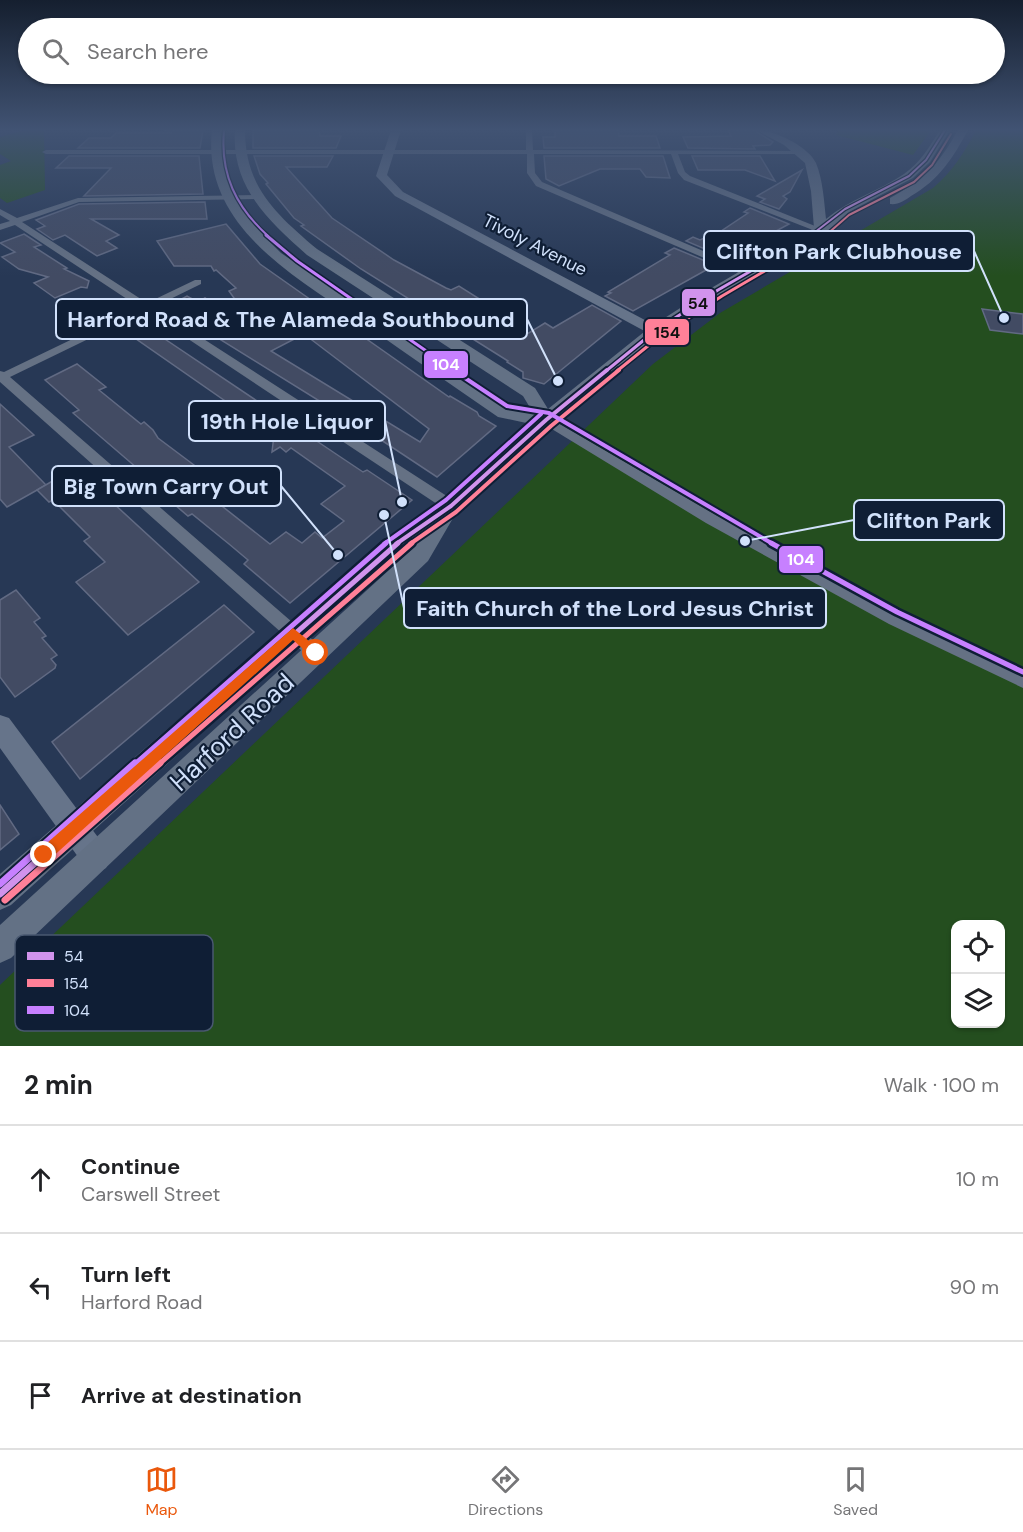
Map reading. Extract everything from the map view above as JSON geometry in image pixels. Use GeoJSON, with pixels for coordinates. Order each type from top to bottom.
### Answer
{"type":"FeatureCollection","features":[{"type":"Feature","properties":{"kind":"main road"},"geometry":{"type":"LineString","coordinates":[[219,179],[227,198],[276,256],[504,413],[546,420]]}},
{"type":"Feature","properties":{"kind":"main road"},"geometry":{"type":"LineString","coordinates":[[247,179],[276,220],[312,252],[529,392],[546,420]]}},
{"type":"Feature","properties":{"kind":"main road"},"geometry":{"type":"LineString","coordinates":[[812,179],[810,219],[821,230]]}},
{"type":"Feature","properties":{"kind":"main road","name":"Harford Road"},"geometry":{"type":"LineString","coordinates":[[0,894],[396,544],[451,506],[546,420],[655,331],[821,230],[845,209],[904,179]]}},
{"type":"Feature","properties":{"kind":"main road","name":"Harford Road"},"geometry":{"type":"LineString","coordinates":[[821,230],[857,220],[931,179]]}},
{"type":"Feature","properties":{"kind":"main road"},"geometry":{"type":"LineString","coordinates":[[810,198],[826,205],[845,209]]}},
{"type":"Feature","properties":{"kind":"main road","name":"Harford Road"},"geometry":{"type":"LineString","coordinates":[[0,947],[420,555],[451,506]]}},
{"type":"Feature","properties":{"kind":"street","name":"Tivoly Avenue"},"geometry":{"type":"LineString","coordinates":[[384,179],[399,194],[655,331]]}},
{"type":"Feature","properties":{"kind":"street"},"geometry":{"type":"LineString","coordinates":[[534,179],[539,184],[747,273]]}},
{"type":"Feature","properties":{"kind":"street"},"geometry":{"type":"LineString","coordinates":[[689,179],[821,230]]}},
{"type":"Feature","properties":{"kind":"street"},"geometry":{"type":"LineString","coordinates":[[0,227],[78,200],[258,197]]}},
{"type":"Feature","properties":{"kind":"street"},"geometry":{"type":"LineString","coordinates":[[0,211],[451,506]]}},
{"type":"Feature","properties":{"kind":"street"},"geometry":{"type":"LineString","coordinates":[[198,282],[1,376],[316,653]]}},
{"type":"Feature","properties":{"kind":"street"},"geometry":{"type":"LineString","coordinates":[[546,420],[711,519],[894,619],[1023,680]]}},
{"type":"Feature","properties":{"kind":"street"},"geometry":{"type":"LineString","coordinates":[[0,728],[96,858]]}},
{"type":"Feature","properties":{"kind":"green space"},"geometry":{"type":"Polygon","coordinates":[[[0,179],[45,179],[45,190],[7,203],[0,198],[0,179]]]}},
{"type":"Feature","properties":{"kind":"green space"},"geometry":{"type":"Polygon","coordinates":[[[943,179],[1023,179],[1023,1046],[0,1046],[0,985],[15,971],[15,1031],[213,1031],[213,935],[53,935],[653,364],[720,313],[933,188],[943,179]]]}},
{"type":"Feature","properties":{"kind":"building"},"geometry":{"type":"Polygon","coordinates":[[[101,179],[201,179],[203,194],[84,196],[101,179]]]}},
{"type":"Feature","properties":{"kind":"building"},"geometry":{"type":"Polygon","coordinates":[[[264,179],[297,179],[332,218],[394,260],[446,288],[451,290],[459,286],[489,305],[479,310],[524,336],[545,323],[553,328],[592,305],[621,321],[544,384],[523,378],[523,372],[508,361],[361,269],[301,226],[304,225],[294,218],[266,184],[268,183],[264,179]]]}},
{"type":"Feature","properties":{"kind":"building"},"geometry":{"type":"Polygon","coordinates":[[[546,179],[576,179],[559,186],[546,179]]]}},
{"type":"Feature","properties":{"kind":"building"},"geometry":{"type":"Polygon","coordinates":[[[787,179],[797,179],[790,192],[783,196],[787,199],[779,209],[760,202],[765,199],[757,196],[787,179]]]}},
{"type":"Feature","properties":{"kind":"building"},"geometry":{"type":"Polygon","coordinates":[[[205,202],[207,219],[91,219],[119,235],[106,241],[117,248],[97,256],[65,235],[53,240],[37,229],[45,226],[36,220],[79,204],[205,202]]]}},
{"type":"Feature","properties":{"kind":"building"},"geometry":{"type":"Polygon","coordinates":[[[750,208],[789,224],[726,258],[686,241],[693,237],[700,240],[721,231],[748,213],[744,212],[750,208]]]}},
{"type":"Feature","properties":{"kind":"building"},"geometry":{"type":"Polygon","coordinates":[[[226,224],[260,264],[449,397],[477,412],[479,416],[496,426],[437,477],[363,428],[171,309],[174,307],[170,305],[187,296],[198,302],[205,298],[259,333],[229,291],[236,288],[211,266],[174,266],[157,241],[226,224]],[[304,334],[271,351],[420,442],[429,429],[304,334]]]}},
{"type":"Feature","properties":{"kind":"building"},"geometry":{"type":"Polygon","coordinates":[[[24,234],[41,245],[34,247],[67,268],[64,269],[89,281],[87,288],[81,287],[55,298],[34,283],[48,277],[19,269],[2,257],[15,252],[0,243],[24,234]]]}},
{"type":"Feature","properties":{"kind":"building"},"geometry":{"type":"Polygon","coordinates":[[[674,248],[715,265],[633,311],[605,296],[670,255],[665,253],[674,248]]]}},
{"type":"Feature","properties":{"kind":"building"},"geometry":{"type":"Polygon","coordinates":[[[982,309],[1023,314],[1023,334],[990,330],[982,309]]]}},
{"type":"Feature","properties":{"kind":"building"},"geometry":{"type":"Polygon","coordinates":[[[135,319],[363,472],[367,470],[412,500],[290,603],[244,564],[248,560],[192,514],[188,516],[142,477],[144,476],[135,469],[137,468],[73,413],[79,410],[45,380],[77,364],[106,387],[99,390],[141,424],[144,422],[158,438],[202,471],[198,473],[224,491],[213,499],[270,544],[286,532],[302,543],[315,532],[322,538],[344,521],[321,504],[345,486],[291,448],[286,452],[280,447],[272,452],[274,435],[119,327],[135,319]]]}},
{"type":"Feature","properties":{"kind":"building"},"geometry":{"type":"Polygon","coordinates":[[[0,404],[34,435],[9,447],[46,485],[7,507],[0,499],[0,404]]]}},
{"type":"Feature","properties":{"kind":"building"},"geometry":{"type":"Polygon","coordinates":[[[75,468],[199,582],[128,635],[76,582],[105,562],[84,541],[90,537],[53,500],[49,502],[37,490],[75,468]]]}},
{"type":"Feature","properties":{"kind":"building"},"geometry":{"type":"Polygon","coordinates":[[[16,590],[40,618],[34,622],[46,636],[42,638],[57,655],[51,659],[56,665],[55,668],[15,697],[0,677],[0,600],[16,590]]]}},
{"type":"Feature","properties":{"kind":"building"},"geometry":{"type":"Polygon","coordinates":[[[224,605],[254,632],[80,779],[52,742],[224,605]]]}},
{"type":"Feature","properties":{"kind":"building"},"geometry":{"type":"Polygon","coordinates":[[[0,805],[19,834],[0,850],[0,805]]]}},
{"type":"Feature","properties":{"kind":"transit line","name":"104"},"geometry":{"type":"LineString","coordinates":[[227,179],[240,204],[265,234],[297,261],[507,406],[549,413],[715,512],[897,612],[1023,672]]}},
{"type":"Feature","properties":{"kind":"transit line","name":"54"},"geometry":{"type":"LineString","coordinates":[[0,894],[396,544],[451,506],[546,420],[655,331],[718,290],[821,230],[845,209],[904,179]]}},
{"type":"Feature","properties":{"kind":"transit line","name":"154"},"geometry":{"type":"LineString","coordinates":[[5,900],[401,550],[456,512],[551,426],[659,337],[722,296],[825,236],[849,215],[917,179]]}},
{"type":"Feature","properties":{"kind":"transit line","name":"104"},"geometry":{"type":"LineString","coordinates":[[0,884],[288,627],[391,538],[446,500],[541,414]]}},
{"type":"Feature","properties":{"kind":"place","name":"Clifton Park Clubhouse"},"geometry":{"type":"Point","coordinates":[1004,318]}},
{"type":"Feature","properties":{"kind":"place","name":"Harford Road & The Alameda Southbound"},"geometry":{"type":"Point","coordinates":[558,381]}},
{"type":"Feature","properties":{"kind":"place","name":"19th Hole Liquor"},"geometry":{"type":"Point","coordinates":[402,502]}},
{"type":"Feature","properties":{"kind":"place","name":"Faith Church of the Lord Jesus Christ"},"geometry":{"type":"Point","coordinates":[384,515]}},
{"type":"Feature","properties":{"kind":"place","name":"Clifton Park"},"geometry":{"type":"Point","coordinates":[745,541]}},
{"type":"Feature","properties":{"kind":"place","name":"Big Town Carry Out"},"geometry":{"type":"Point","coordinates":[338,555]}},
{"type":"Feature","properties":{"kind":"route"},"geometry":{"type":"LineString","coordinates":[[44,855],[293,633],[316,653]]}}]}
